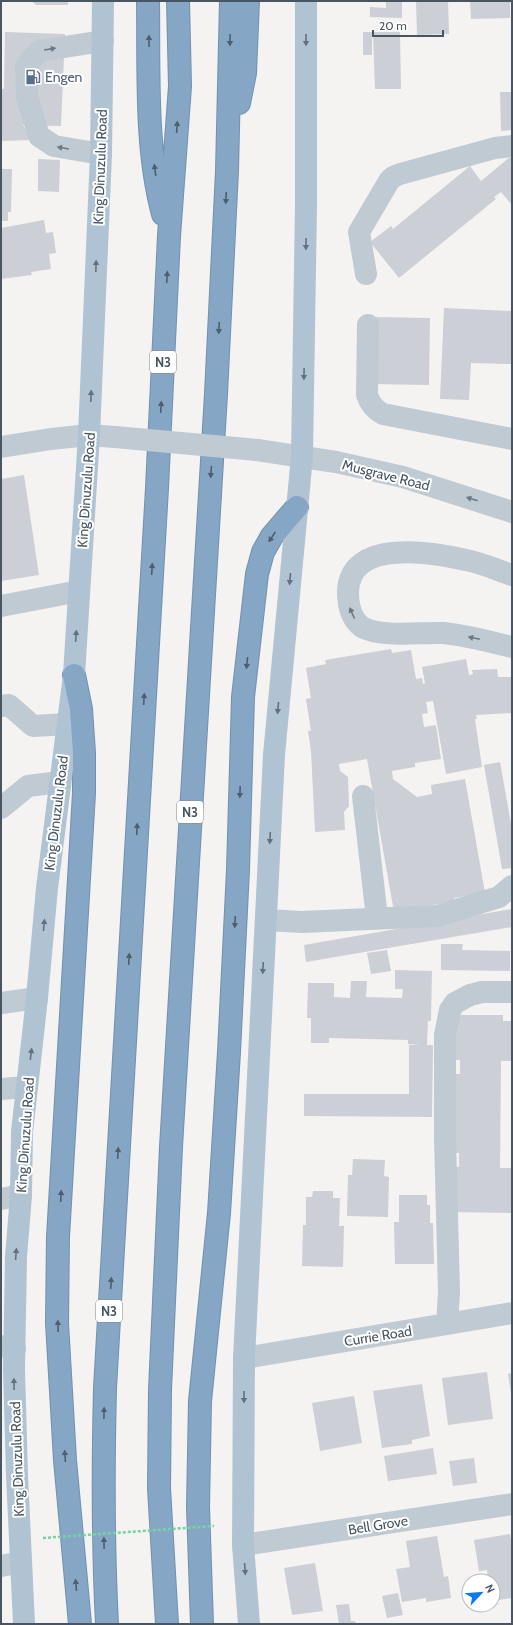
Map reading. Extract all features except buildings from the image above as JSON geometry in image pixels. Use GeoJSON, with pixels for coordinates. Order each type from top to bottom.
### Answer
{"type":"FeatureCollection","features":[{"type":"Feature","properties":{"kind":"highway"},"geometry":{"type":"LineString","coordinates":[[148,1],[150,114],[154,168],[161,206],[169,236]]}},
{"type":"Feature","properties":{"kind":"highway","name":"N3"},"geometry":{"type":"LineString","coordinates":[[107,1624],[104,1562],[104,1388],[156,496],[169,236],[180,86],[178,1]]}},
{"type":"Feature","properties":{"kind":"highway","name":"N3"},"geometry":{"type":"LineString","coordinates":[[167,1624],[159,1488],[160,1382],[171,1147],[216,394],[227,171],[231,1]]}},
{"type":"Feature","properties":{"kind":"highway"},"geometry":{"type":"LineString","coordinates":[[227,171],[245,73],[248,1]]}},
{"type":"Feature","properties":{"kind":"highway"},"geometry":{"type":"LineString","coordinates":[[202,1624],[198,1507],[200,1401],[219,1213],[229,1060],[243,697],[257,574],[263,552],[272,536],[297,507]]}},
{"type":"Feature","properties":{"kind":"highway"},"geometry":{"type":"LineString","coordinates":[[74,675],[81,709],[84,753],[84,794],[58,1237],[57,1323],[65,1460],[80,1624]]}},
{"type":"Feature","properties":{"kind":"main road","name":"King Dinuzulu Road"},"geometry":{"type":"LineString","coordinates":[[24,1624],[11,1564],[17,1475],[8,1348],[16,1257],[11,1197],[22,1132],[37,998],[47,888],[74,675],[89,435],[102,154],[103,1]]}},
{"type":"Feature","properties":{"kind":"main road"},"geometry":{"type":"LineString","coordinates":[[249,1624],[243,1545],[244,1358],[274,755],[302,456],[306,205],[306,1]]}},
{"type":"Feature","properties":{"kind":"street"},"geometry":{"type":"LineString","coordinates":[[102,154],[54,146],[39,136],[27,97],[26,66],[39,51],[103,41]]}},
{"type":"Feature","properties":{"kind":"street"},"geometry":{"type":"LineString","coordinates":[[366,274],[360,232],[389,181],[400,174],[495,148],[512,146]]}},
{"type":"Feature","properties":{"kind":"street"},"geometry":{"type":"LineString","coordinates":[[368,325],[367,394],[369,401],[377,411],[382,414],[512,439]]}},
{"type":"Feature","properties":{"kind":"street","name":"Musgrave Road"},"geometry":{"type":"LineString","coordinates":[[1,447],[89,435],[257,450],[302,456],[403,477],[512,512]]}},
{"type":"Feature","properties":{"kind":"street"},"geometry":{"type":"LineString","coordinates":[[510,568],[424,553],[402,552],[381,555],[366,560],[351,576],[348,591],[350,611],[356,621],[363,627],[373,631],[402,634],[444,633],[512,646]]}},
{"type":"Feature","properties":{"kind":"street"},"geometry":{"type":"LineString","coordinates":[[1,606],[79,591]]}},
{"type":"Feature","properties":{"kind":"street"},"geometry":{"type":"LineString","coordinates":[[1,706],[9,705],[33,726],[68,724]]}},
{"type":"Feature","properties":{"kind":"street"},"geometry":{"type":"LineString","coordinates":[[1,808],[28,786],[60,782]]}},
{"type":"Feature","properties":{"kind":"street"},"geometry":{"type":"LineString","coordinates":[[363,796],[377,918]]}},
{"type":"Feature","properties":{"kind":"street"},"geometry":{"type":"LineString","coordinates":[[266,920],[302,922],[436,916],[499,897],[512,886]]}},
{"type":"Feature","properties":{"kind":"street"},"geometry":{"type":"LineString","coordinates":[[447,1324],[449,1292],[444,1137],[446,1035],[450,1010],[455,1003],[482,992],[512,992]]}},
{"type":"Feature","properties":{"kind":"street"},"geometry":{"type":"LineString","coordinates":[[1,1003],[37,998]]}},
{"type":"Feature","properties":{"kind":"street"},"geometry":{"type":"LineString","coordinates":[[1,1090],[27,1087]]}},
{"type":"Feature","properties":{"kind":"street","name":"Currie Road"},"geometry":{"type":"LineString","coordinates":[[244,1358],[512,1314]]}},
{"type":"Feature","properties":{"kind":"street","name":"Bell Grove"},"geometry":{"type":"LineString","coordinates":[[243,1545],[512,1504]]}},
{"type":"Feature","properties":{"kind":"path"},"geometry":{"type":"LineString","coordinates":[[43,1538],[214,1526]]}},
{"type":"Feature","properties":{"kind":"place","name":"Engen"},"geometry":{"type":"Point","coordinates":[33,77]}}]}
